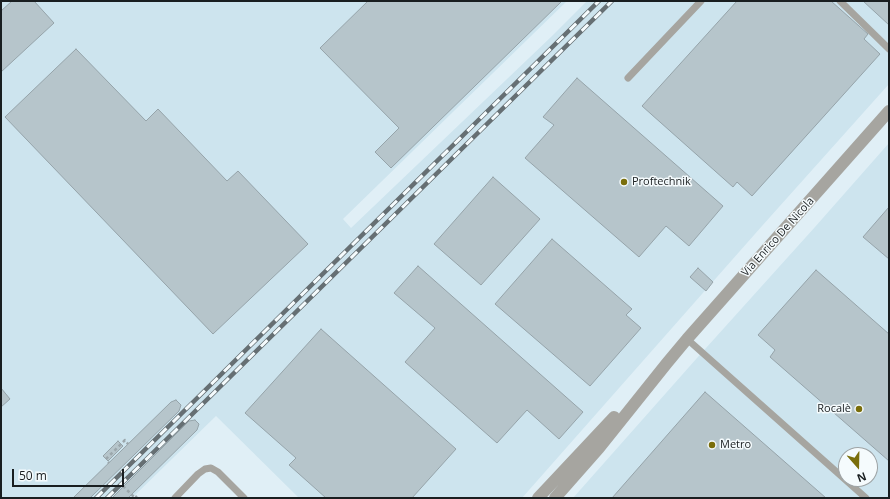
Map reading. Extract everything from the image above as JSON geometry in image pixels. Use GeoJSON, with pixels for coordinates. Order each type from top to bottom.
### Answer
{"type":"FeatureCollection","features":[{"type":"Feature","properties":{"kind":"street","name":"Via Enrico De Nicola"},"geometry":{"type":"LineString","coordinates":[[538,498],[667,363],[889,111]]}},
{"type":"Feature","properties":{"kind":"street","name":"Via Enrico De Nicola"},"geometry":{"type":"LineString","coordinates":[[555,498],[599,448],[667,363]]}},
{"type":"Feature","properties":{"kind":"lane"},"geometry":{"type":"LineString","coordinates":[[628,78],[701,1]]}},
{"type":"Feature","properties":{"kind":"lane"},"geometry":{"type":"LineString","coordinates":[[840,1],[889,49]]}},
{"type":"Feature","properties":{"kind":"lane"},"geometry":{"type":"LineString","coordinates":[[688,339],[866,498]]}},
{"type":"Feature","properties":{"kind":"lane"},"geometry":{"type":"LineString","coordinates":[[175,498],[198,474],[205,469],[211,468],[218,472],[244,498]]}},
{"type":"Feature","properties":{"kind":"path"},"geometry":{"type":"LineString","coordinates":[[106,459],[124,440],[128,444]]}},
{"type":"Feature","properties":{"kind":"path"},"geometry":{"type":"LineString","coordinates":[[123,486],[135,498],[137,496]]}},
{"type":"Feature","properties":{"kind":"shaded area"},"geometry":{"type":"Polygon","coordinates":[[[1,1],[567,1],[343,219],[351,228],[587,1],[889,1],[889,84],[522,498],[299,498],[216,416],[132,498],[1,498],[1,1]]]}},
{"type":"Feature","properties":{"kind":"shaded area"},"geometry":{"type":"Polygon","coordinates":[[[889,143],[889,498],[573,498],[889,143]]]}},
{"type":"Feature","properties":{"kind":"building"},"geometry":{"type":"Polygon","coordinates":[[[12,1],[34,1],[54,23],[1,72],[1,11],[12,1]]]}},
{"type":"Feature","properties":{"kind":"building"},"geometry":{"type":"Polygon","coordinates":[[[368,1],[562,1],[391,168],[375,152],[399,128],[320,48],[368,1]]]}},
{"type":"Feature","properties":{"kind":"building"},"geometry":{"type":"Polygon","coordinates":[[[737,1],[831,1],[868,34],[864,39],[880,54],[752,196],[737,182],[733,187],[642,106],[737,1]]]}},
{"type":"Feature","properties":{"kind":"building"},"geometry":{"type":"Polygon","coordinates":[[[863,1],[889,1],[889,25],[863,1]]]}},
{"type":"Feature","properties":{"kind":"building"},"geometry":{"type":"Polygon","coordinates":[[[76,49],[146,121],[158,109],[227,181],[238,171],[308,244],[213,334],[5,117],[76,49]]]}},
{"type":"Feature","properties":{"kind":"building","name":"Proftechnik"},"geometry":{"type":"Polygon","coordinates":[[[577,78],[723,206],[689,246],[666,226],[639,257],[525,158],[554,125],[543,117],[577,78]]]}},
{"type":"Feature","properties":{"kind":"building"},"geometry":{"type":"Polygon","coordinates":[[[493,177],[540,219],[481,285],[434,244],[493,177]]]}},
{"type":"Feature","properties":{"kind":"building"},"geometry":{"type":"Polygon","coordinates":[[[889,207],[889,259],[863,237],[889,207]]]}},
{"type":"Feature","properties":{"kind":"building"},"geometry":{"type":"Polygon","coordinates":[[[552,239],[632,309],[626,315],[641,328],[590,386],[495,304],[552,239]]]}},
{"type":"Feature","properties":{"kind":"building"},"geometry":{"type":"Polygon","coordinates":[[[418,266],[583,412],[559,439],[527,410],[497,443],[405,362],[435,328],[394,293],[418,266]]]}},
{"type":"Feature","properties":{"kind":"building"},"geometry":{"type":"Polygon","coordinates":[[[698,268],[713,282],[706,291],[690,277],[698,268]]]}},
{"type":"Feature","properties":{"kind":"building","name":"Rocalè"},"geometry":{"type":"Polygon","coordinates":[[[816,270],[889,334],[889,461],[878,451],[878,447],[873,447],[770,357],[775,350],[758,335],[816,270]]]}},
{"type":"Feature","properties":{"kind":"building"},"geometry":{"type":"Polygon","coordinates":[[[321,329],[456,449],[412,498],[326,498],[289,465],[296,458],[245,413],[321,329]]]}},
{"type":"Feature","properties":{"kind":"building"},"geometry":{"type":"Polygon","coordinates":[[[1,388],[10,399],[1,407],[1,388]]]}},
{"type":"Feature","properties":{"kind":"building","name":"Metro"},"geometry":{"type":"Polygon","coordinates":[[[705,392],[826,498],[612,498],[705,392]]]}},
{"type":"Feature","properties":{"kind":"building"},"geometry":{"type":"Polygon","coordinates":[[[176,400],[181,405],[179,411],[90,498],[73,498],[171,402],[176,400]]]}},
{"type":"Feature","properties":{"kind":"building"},"geometry":{"type":"Polygon","coordinates":[[[195,420],[199,424],[197,430],[128,498],[112,498],[189,421],[195,420]]]}},
{"type":"Feature","properties":{"kind":"building"},"geometry":{"type":"Polygon","coordinates":[[[118,441],[123,446],[108,461],[103,456],[118,441]]]}},
{"type":"Feature","properties":{"kind":"railway"},"geometry":{"type":"LineString","coordinates":[[96,498],[599,1]]}},
{"type":"Feature","properties":{"kind":"railway"},"geometry":{"type":"LineString","coordinates":[[107,498],[612,1]]}},
{"type":"Feature","properties":{"kind":"place","name":"Proftechnik"},"geometry":{"type":"Point","coordinates":[624,182]}},
{"type":"Feature","properties":{"kind":"place","name":"Rocalè"},"geometry":{"type":"Point","coordinates":[859,409]}},
{"type":"Feature","properties":{"kind":"place","name":"Metro"},"geometry":{"type":"Point","coordinates":[712,445]}}]}
